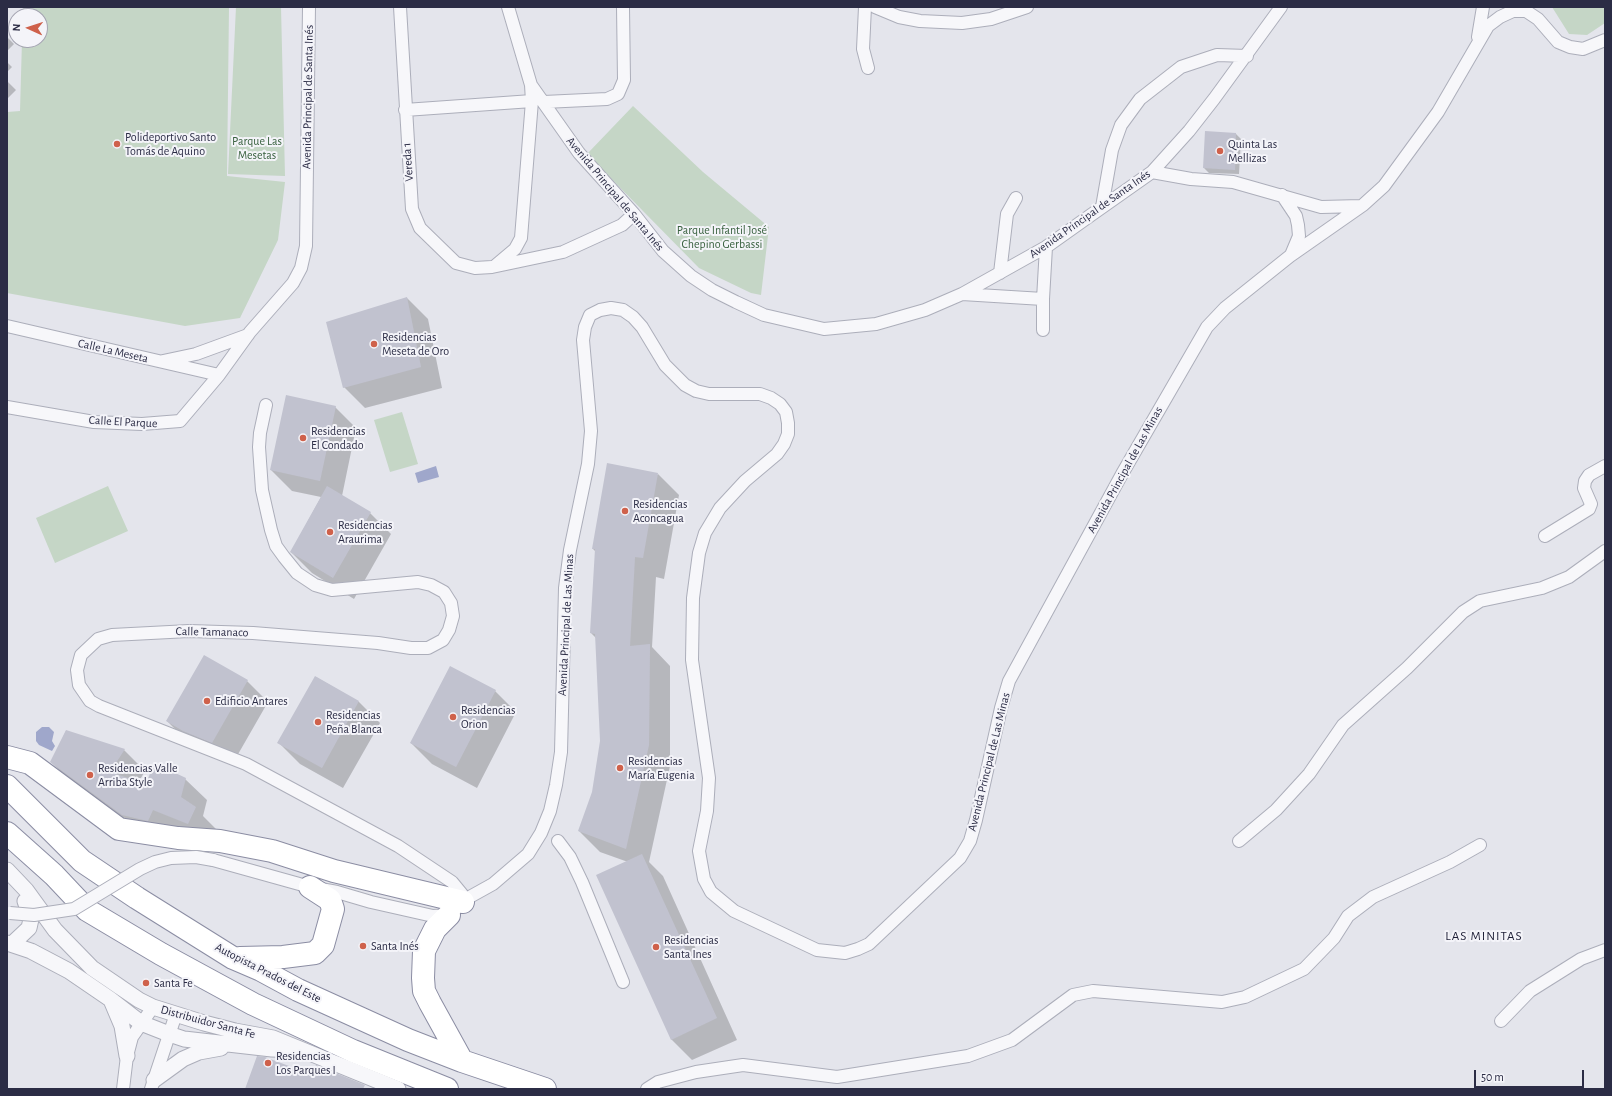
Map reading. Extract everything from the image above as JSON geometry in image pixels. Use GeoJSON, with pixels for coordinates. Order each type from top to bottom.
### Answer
{"type":"FeatureCollection","features":[{"type":"Feature","properties":{"kind":"highway"},"geometry":{"type":"LineString","coordinates":[[7,757],[30,763],[119,829],[178,838],[220,841],[272,851],[334,871],[460,905],[435,930],[424,951],[423,978],[424,991],[462,1061]]}},
{"type":"Feature","properties":{"kind":"highway","name":"Autopista Prados del Este"},"geometry":{"type":"LineString","coordinates":[[7,786],[82,860],[137,898],[233,958],[261,970],[298,990],[408,1040],[462,1061],[545,1089]]}},
{"type":"Feature","properties":{"kind":"highway"},"geometry":{"type":"LineString","coordinates":[[7,833],[54,875],[87,910],[161,954],[253,1004],[353,1051],[447,1089]]}},
{"type":"Feature","properties":{"kind":"highway"},"geometry":{"type":"LineString","coordinates":[[233,958],[283,957],[315,953],[323,945],[333,909],[330,900],[310,887]]}},
{"type":"Feature","properties":{"kind":"street","name":"Avenida Principal de Santa Inés"},"geometry":{"type":"LineString","coordinates":[[219,375],[248,335],[293,283],[301,268],[306,246],[309,7]]}},
{"type":"Feature","properties":{"kind":"street","name":"Vereda 1"},"geometry":{"type":"LineString","coordinates":[[400,7],[412,209],[420,228],[456,263],[475,268],[492,267],[563,252],[622,225],[634,214]]}},
{"type":"Feature","properties":{"kind":"street","name":"Avenida Principal de Santa Inés"},"geometry":{"type":"LineString","coordinates":[[508,7],[531,85],[579,153],[634,214],[663,251],[691,276],[712,290],[736,302],[764,314],[794,323],[824,329],[848,328],[876,324],[924,310],[962,294],[1046,247],[1152,172],[1189,131],[1247,56],[1281,7]]}},
{"type":"Feature","properties":{"kind":"street"},"geometry":{"type":"LineString","coordinates":[[544,102],[607,99],[618,94],[624,80],[623,7]]}},
{"type":"Feature","properties":{"kind":"street"},"geometry":{"type":"LineString","coordinates":[[865,7],[864,49],[868,68]]}},
{"type":"Feature","properties":{"kind":"street"},"geometry":{"type":"LineString","coordinates":[[875,7],[899,17],[920,21],[962,23],[992,19],[1027,7]]}},
{"type":"Feature","properties":{"kind":"street"},"geometry":{"type":"LineString","coordinates":[[1477,43],[1483,7]]}},
{"type":"Feature","properties":{"kind":"street","name":"Avenida Principal de Las Minas"},"geometry":{"type":"LineString","coordinates":[[460,905],[493,884],[528,854],[538,839],[547,818],[556,786],[561,752],[565,588],[570,550],[588,464],[591,431],[582,340],[590,315],[600,310],[611,308],[623,310],[633,316],[642,327],[665,365],[685,385],[696,391],[709,394],[760,394],[780,404],[786,412],[788,434],[784,444],[777,454],[745,481],[720,508],[705,533],[700,552],[693,598],[692,660],[709,778],[707,811],[699,851],[702,873],[711,892],[734,911],[818,950],[845,953],[858,950],[870,944],[960,858],[970,841],[1001,708],[1009,681],[1207,327],[1225,308],[1290,256],[1363,205],[1384,186],[1438,112],[1488,26],[1513,11],[1526,11],[1538,20],[1558,42],[1570,47],[1583,49],[1605,40]]}},
{"type":"Feature","properties":{"kind":"street"},"geometry":{"type":"LineString","coordinates":[[1102,207],[1112,150],[1121,125],[1140,99],[1181,67],[1216,56],[1247,56]]}},
{"type":"Feature","properties":{"kind":"street"},"geometry":{"type":"LineString","coordinates":[[492,267],[510,254],[521,238],[532,101],[531,85]]}},
{"type":"Feature","properties":{"kind":"street"},"geometry":{"type":"LineString","coordinates":[[405,110],[532,101]]}},
{"type":"Feature","properties":{"kind":"street"},"geometry":{"type":"LineString","coordinates":[[1152,172],[1233,182],[1321,206],[1363,205]]}},
{"type":"Feature","properties":{"kind":"street"},"geometry":{"type":"LineString","coordinates":[[1282,195],[1296,216],[1298,225],[1298,240],[1290,256]]}},
{"type":"Feature","properties":{"kind":"street"},"geometry":{"type":"LineString","coordinates":[[1000,273],[1007,214],[1016,198]]}},
{"type":"Feature","properties":{"kind":"street"},"geometry":{"type":"LineString","coordinates":[[1043,330],[1046,247]]}},
{"type":"Feature","properties":{"kind":"street"},"geometry":{"type":"LineString","coordinates":[[962,294],[1043,299]]}},
{"type":"Feature","properties":{"kind":"street","name":"Calle La Meseta"},"geometry":{"type":"LineString","coordinates":[[7,326],[219,375]]}},
{"type":"Feature","properties":{"kind":"street"},"geometry":{"type":"LineString","coordinates":[[159,361],[196,354],[248,335]]}},
{"type":"Feature","properties":{"kind":"street","name":"Calle El Parque"},"geometry":{"type":"LineString","coordinates":[[7,407],[94,422],[142,424],[175,422],[180,421],[219,375]]}},
{"type":"Feature","properties":{"kind":"street","name":"Calle Tamanaco"},"geometry":{"type":"LineString","coordinates":[[266,405],[260,433],[259,447],[262,490],[276,546],[284,557],[297,573],[315,585],[332,590],[418,582],[431,585],[444,592],[451,603],[453,616],[446,635],[442,640],[428,648],[411,648],[378,643],[253,633],[189,631],[112,635],[98,639],[81,655],[77,670],[79,685],[90,701],[99,706],[246,764],[398,846],[452,882],[460,905]]}},
{"type":"Feature","properties":{"kind":"street"},"geometry":{"type":"LineString","coordinates":[[1545,536],[1589,509],[1591,504],[1584,488],[1585,481],[1589,475],[1605,466]]}},
{"type":"Feature","properties":{"kind":"street"},"geometry":{"type":"LineString","coordinates":[[1239,841],[1276,810],[1309,774],[1343,725],[1407,668],[1463,612],[1480,601],[1542,588],[1569,577],[1605,550]]}},
{"type":"Feature","properties":{"kind":"street"},"geometry":{"type":"LineString","coordinates":[[558,841],[570,857],[582,882],[623,982]]}},
{"type":"Feature","properties":{"kind":"street"},"geometry":{"type":"LineString","coordinates":[[647,1089],[658,1082],[696,1072],[742,1065],[836,1077],[968,1056],[1012,1040],[1073,995],[1093,991],[1222,1002],[1245,997],[1304,969],[1334,938],[1348,916],[1373,897],[1450,862],[1480,845]]}},
{"type":"Feature","properties":{"kind":"street"},"geometry":{"type":"LineString","coordinates":[[7,913],[34,915],[64,912],[74,909],[140,869],[155,862],[171,858],[196,857],[213,860],[310,887],[337,892],[416,913],[433,916],[460,905]]}},
{"type":"Feature","properties":{"kind":"street"},"geometry":{"type":"LineString","coordinates":[[8,871],[27,906],[31,919],[29,928],[10,943]]}},
{"type":"Feature","properties":{"kind":"street","name":"Distribuidor Santa Fe"},"geometry":{"type":"LineString","coordinates":[[8,871],[26,890],[55,930],[92,968],[124,991],[153,1007],[235,1031],[273,1038],[301,1050]]}},
{"type":"Feature","properties":{"kind":"street","name":"Distribuidor Santa Fe"},"geometry":{"type":"LineString","coordinates":[[10,943],[31,951],[69,971],[110,999],[141,1023],[169,1034],[184,1039],[272,1050],[301,1050]]}},
{"type":"Feature","properties":{"kind":"street"},"geometry":{"type":"LineString","coordinates":[[1501,1021],[1530,991],[1582,959],[1605,950]]}},
{"type":"Feature","properties":{"kind":"street"},"geometry":{"type":"LineString","coordinates":[[110,999],[122,1026],[127,1056]]}},
{"type":"Feature","properties":{"kind":"street"},"geometry":{"type":"LineString","coordinates":[[123,1089],[127,1056],[132,1037],[153,1007]]}},
{"type":"Feature","properties":{"kind":"street"},"geometry":{"type":"LineString","coordinates":[[152,1084],[176,1014]]}},
{"type":"Feature","properties":{"kind":"street"},"geometry":{"type":"LineString","coordinates":[[152,1084],[183,1059],[199,1052],[220,1048],[252,1047]]}},
{"type":"Feature","properties":{"kind":"street"},"geometry":{"type":"LineString","coordinates":[[301,1050],[398,1089]]}},
{"type":"Feature","properties":{"kind":"green space","name":"Polideportivo Santo Tomás de Aquino"},"geometry":{"type":"Polygon","coordinates":[[[229,7],[227,176],[285,182],[278,240],[240,318],[185,326],[7,293],[7,112],[20,111],[22,48],[48,48],[48,8],[23,8],[229,7]]]}},
{"type":"Feature","properties":{"kind":"green space","name":"Parque Las Mesetas"},"geometry":{"type":"Polygon","coordinates":[[[236,7],[281,7],[285,176],[228,174],[236,7]]]}},
{"type":"Feature","properties":{"kind":"green space"},"geometry":{"type":"Polygon","coordinates":[[[1552,7],[1605,7],[1605,23],[1587,35],[1569,34],[1552,7]]]}},
{"type":"Feature","properties":{"kind":"green space","name":"Parque Infantil José Chepino Gerbassi"},"geometry":{"type":"Polygon","coordinates":[[[633,106],[703,172],[769,227],[761,295],[751,293],[699,268],[587,154],[633,106]]]}},
{"type":"Feature","properties":{"kind":"green space"},"geometry":{"type":"Polygon","coordinates":[[[402,412],[418,464],[390,472],[374,420],[402,412]]]}},
{"type":"Feature","properties":{"kind":"green space"},"geometry":{"type":"Polygon","coordinates":[[[108,486],[128,531],[55,563],[36,518],[108,486]]]}},
{"type":"Feature","properties":{"kind":"water"},"geometry":{"type":"Polygon","coordinates":[[[436,466],[439,477],[418,483],[415,473],[436,466]]]}},
{"type":"Feature","properties":{"kind":"water"},"geometry":{"type":"Polygon","coordinates":[[[42,727],[49,727],[54,732],[52,741],[55,746],[52,751],[39,745],[36,741],[36,732],[42,727]]]}},
{"type":"Feature","properties":{"kind":"building","name":"Quinta Las Mellizas"},"geometry":{"type":"Polygon","coordinates":[[[1205,131],[1236,133],[1235,170],[1203,168],[1205,131]]]}},
{"type":"Feature","properties":{"kind":"building","name":"Residencias Meseta de Oro"},"geometry":{"type":"Polygon","coordinates":[[[407,297],[421,367],[343,388],[326,322],[407,297]]]}},
{"type":"Feature","properties":{"kind":"building","name":"Residencias El Condado"},"geometry":{"type":"Polygon","coordinates":[[[286,395],[336,406],[320,481],[270,470],[286,395]]]}},
{"type":"Feature","properties":{"kind":"building"},"geometry":{"type":"Polygon","coordinates":[[[607,463],[658,473],[643,558],[635,557],[630,646],[650,644],[649,745],[626,849],[578,831],[592,792],[600,741],[595,634],[590,633],[595,549],[592,549],[607,463]]]}},
{"type":"Feature","properties":{"kind":"building","name":"Residencias Araurima"},"geometry":{"type":"Polygon","coordinates":[[[327,486],[371,512],[333,578],[290,552],[327,486]]]}},
{"type":"Feature","properties":{"kind":"building","name":"Edificio Antares"},"geometry":{"type":"Polygon","coordinates":[[[204,655],[248,680],[212,743],[183,731],[166,721],[204,655]]]}},
{"type":"Feature","properties":{"kind":"building","name":"Residencias Orion"},"geometry":{"type":"Polygon","coordinates":[[[450,666],[496,690],[456,767],[410,743],[450,666]]]}},
{"type":"Feature","properties":{"kind":"building","name":"Residencias Peña Blanca"},"geometry":{"type":"Polygon","coordinates":[[[315,676],[359,701],[322,768],[277,743],[315,676]]]}},
{"type":"Feature","properties":{"kind":"building","name":"Residencias Valle Arriba Style"},"geometry":{"type":"Polygon","coordinates":[[[66,730],[125,749],[110,772],[146,784],[154,763],[186,778],[181,797],[196,807],[188,824],[153,810],[148,821],[122,815],[50,762],[66,730]]]}},
{"type":"Feature","properties":{"kind":"building","name":"Residencias Santa Ines"},"geometry":{"type":"Polygon","coordinates":[[[642,854],[717,1018],[671,1040],[596,875],[642,854]]]}},
{"type":"Feature","properties":{"kind":"building","name":"Residencias Los Parques I"},"geometry":{"type":"Polygon","coordinates":[[[257,1056],[265,1057],[313,1075],[316,1065],[365,1085],[363,1089],[245,1089],[257,1056]]]}},
{"type":"Feature","properties":{"kind":"place","name":"Polideportivo Santo Tomás de Aquino"},"geometry":{"type":"Point","coordinates":[117,144]}},
{"type":"Feature","properties":{"kind":"place","name":"Quinta Las Mellizas"},"geometry":{"type":"Point","coordinates":[1220,151]}},
{"type":"Feature","properties":{"kind":"place","name":"Residencias Meseta de Oro"},"geometry":{"type":"Point","coordinates":[374,344]}},
{"type":"Feature","properties":{"kind":"place","name":"Residencias El Condado"},"geometry":{"type":"Point","coordinates":[303,438]}},
{"type":"Feature","properties":{"kind":"place","name":"Residencias Aconcagua"},"geometry":{"type":"Point","coordinates":[625,511]}},
{"type":"Feature","properties":{"kind":"place","name":"Residencias Araurima"},"geometry":{"type":"Point","coordinates":[330,532]}},
{"type":"Feature","properties":{"kind":"place","name":"Edificio Antares"},"geometry":{"type":"Point","coordinates":[207,701]}},
{"type":"Feature","properties":{"kind":"place","name":"Residencias Orion"},"geometry":{"type":"Point","coordinates":[453,717]}},
{"type":"Feature","properties":{"kind":"place","name":"Residencias Peña Blanca"},"geometry":{"type":"Point","coordinates":[318,722]}},
{"type":"Feature","properties":{"kind":"place","name":"Residencias María Eugenia"},"geometry":{"type":"Point","coordinates":[620,768]}},
{"type":"Feature","properties":{"kind":"place","name":"Residencias Valle Arriba Style"},"geometry":{"type":"Point","coordinates":[90,775]}},
{"type":"Feature","properties":{"kind":"place","name":"Santa Inés"},"geometry":{"type":"Point","coordinates":[363,946]}},
{"type":"Feature","properties":{"kind":"place","name":"Residencias Santa Ines"},"geometry":{"type":"Point","coordinates":[656,947]}},
{"type":"Feature","properties":{"kind":"place","name":"Santa Fe"},"geometry":{"type":"Point","coordinates":[146,983]}},
{"type":"Feature","properties":{"kind":"place","name":"Residencias Los Parques I"},"geometry":{"type":"Point","coordinates":[268,1063]}},
{"type":"Feature","properties":{"kind":"district","name":"LAS MINITAS"},"geometry":{"type":"Point","coordinates":[1484,936]}}]}
